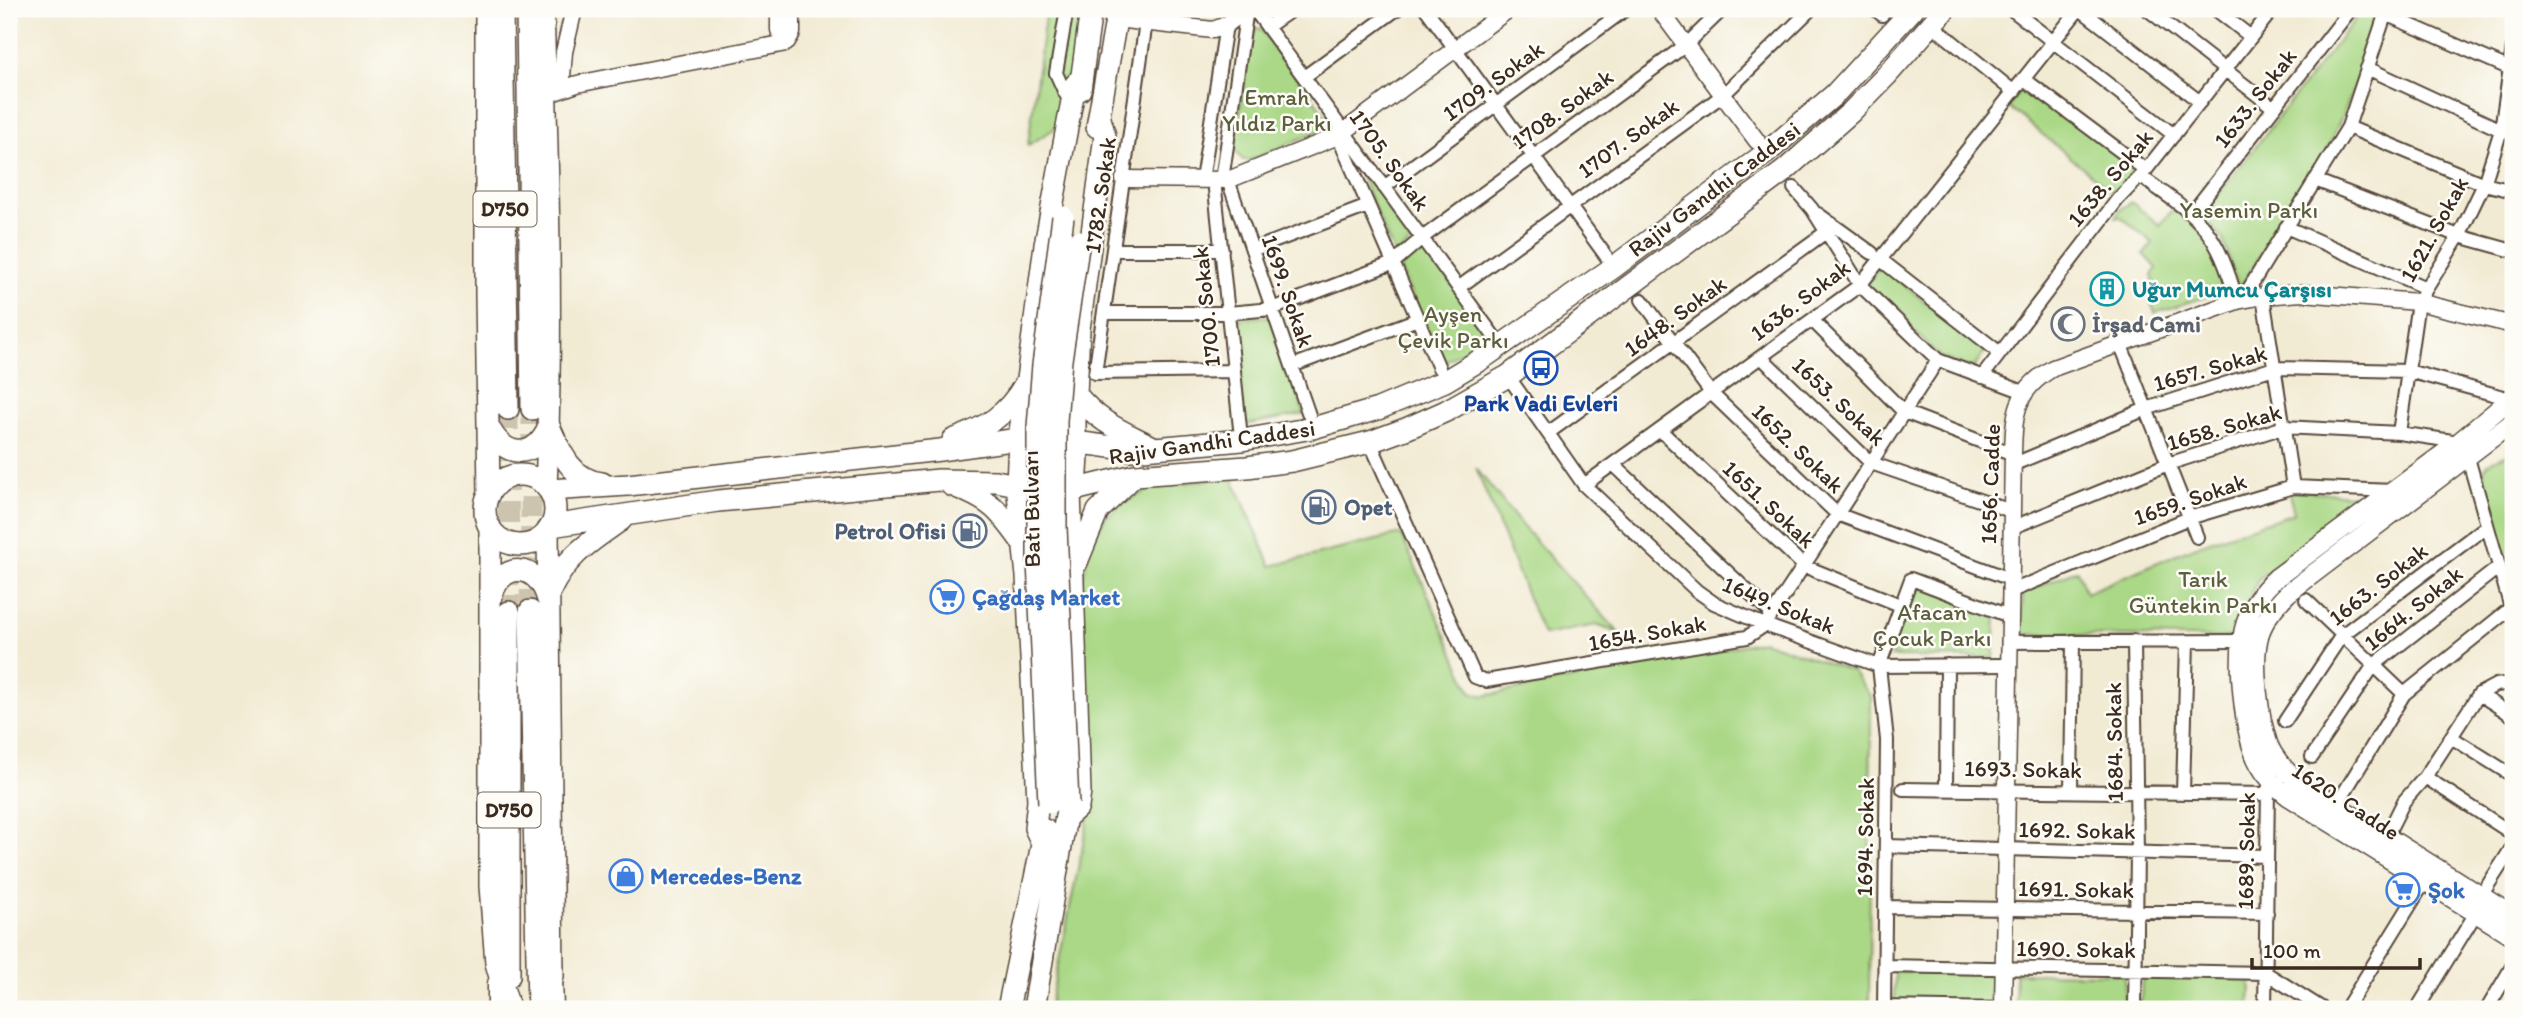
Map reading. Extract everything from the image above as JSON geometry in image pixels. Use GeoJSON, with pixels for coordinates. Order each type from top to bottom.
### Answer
{"type":"FeatureCollection","features":[{"type":"Feature","properties":{"kind":"main road"},"geometry":{"type":"LineString","coordinates":[[486,9],[489,493],[485,513],[525,606],[554,960],[550,989],[543,1007]]}},
{"type":"Feature","properties":{"kind":"main road","name":"D750"},"geometry":{"type":"LineString","coordinates":[[502,9],[509,409]]}},
{"type":"Feature","properties":{"kind":"main road","name":"D750"},"geometry":{"type":"LineString","coordinates":[[527,9],[532,409]]}},
{"type":"Feature","properties":{"kind":"main road"},"geometry":{"type":"LineString","coordinates":[[543,9],[553,92],[547,489]]}},
{"type":"Feature","properties":{"kind":"main road","name":"Batı Bulvarı"},"geometry":{"type":"LineString","coordinates":[[1008,1009],[1042,843],[1062,808],[1038,561],[1038,427],[1043,365],[1091,9]]}},
{"type":"Feature","properties":{"kind":"main road","name":"Rajiv Gandhi Caddesi"},"geometry":{"type":"LineString","coordinates":[[547,489],[628,485],[940,450],[1019,439],[1045,431],[1064,433],[1075,442],[1133,450],[1241,440],[1313,428],[1378,409],[1445,381],[1501,346],[1614,267],[1766,153],[1834,94],[1913,9]]}},
{"type":"Feature","properties":{"kind":"main road","name":"Batı Bulvarı"},"geometry":{"type":"LineString","coordinates":[[1034,1009],[1062,808],[1056,527],[1056,421],[1061,360],[1117,14]]}},
{"type":"Feature","properties":{"kind":"main road","name":"Rajiv Gandhi Caddesi"},"geometry":{"type":"LineString","coordinates":[[549,528],[718,501],[939,480],[972,480],[1017,485],[1031,494],[1042,496],[1135,475],[1292,461],[1370,442],[1446,411],[1508,376],[1783,172],[1851,112],[1938,17]]}},
{"type":"Feature","properties":{"kind":"main road","name":"Batı Bulvarı"},"geometry":{"type":"LineString","coordinates":[[1042,843],[1035,828],[1038,801],[1028,587],[1017,485],[1019,439],[1051,205],[1076,85],[1082,78]]}},
{"type":"Feature","properties":{"kind":"main road","name":"Batı Bulvarı"},"geometry":{"type":"LineString","coordinates":[[1062,808],[1078,807],[1080,792],[1070,491],[1077,472],[1078,455],[1075,442],[1075,393],[1079,329],[1105,136],[1100,115]]}},
{"type":"Feature","properties":{"kind":"main road"},"geometry":{"type":"LineString","coordinates":[[940,450],[995,421],[1019,394],[1028,379]]}},
{"type":"Feature","properties":{"kind":"main road"},"geometry":{"type":"LineString","coordinates":[[1075,393],[1089,411],[1103,422],[1155,448]]}},
{"type":"Feature","properties":{"kind":"main road","name":"1620. Cadde"},"geometry":{"type":"LineString","coordinates":[[2512,398],[2463,450],[2288,593],[2261,630],[2256,665],[2263,722],[2269,746],[2295,780],[2386,837],[2479,904],[2513,936]]}},
{"type":"Feature","properties":{"kind":"main road"},"geometry":{"type":"LineString","coordinates":[[488,425],[494,438],[504,447],[522,451],[532,449],[540,443],[549,426]]}},
{"type":"Feature","properties":{"kind":"main road"},"geometry":{"type":"LineString","coordinates":[[549,426],[564,458],[578,474],[595,482],[628,485]]}},
{"type":"Feature","properties":{"kind":"main road","name":"1620. Cadde"},"geometry":{"type":"LineString","coordinates":[[2509,430],[2463,450],[2394,491],[2267,587],[2246,622],[2241,641],[2241,673],[2250,737],[2268,786],[2425,881],[2513,915]]}},
{"type":"Feature","properties":{"kind":"main road"},"geometry":{"type":"LineString","coordinates":[[489,493],[504,478],[513,475],[534,477],[547,489],[554,503],[555,515],[525,606],[490,886],[496,963],[505,1009]]}},
{"type":"Feature","properties":{"kind":"main road"},"geometry":{"type":"LineString","coordinates":[[1073,574],[1098,511],[1135,475]]}},
{"type":"Feature","properties":{"kind":"main road"},"geometry":{"type":"LineString","coordinates":[[939,480],[987,500],[999,510],[1023,543]]}},
{"type":"Feature","properties":{"kind":"main road"},"geometry":{"type":"LineString","coordinates":[[525,606],[588,542],[629,515]]}},
{"type":"Feature","properties":{"kind":"main road"},"geometry":{"type":"LineString","coordinates":[[490,527],[501,539],[523,545],[534,542],[549,528]]}},
{"type":"Feature","properties":{"kind":"main road","name":"D750"},"geometry":{"type":"LineString","coordinates":[[525,606],[543,1007]]}},
{"type":"Feature","properties":{"kind":"main road","name":"D750"},"geometry":{"type":"LineString","coordinates":[[505,1009],[525,606]]}},
{"type":"Feature","properties":{"kind":"street"},"geometry":{"type":"LineString","coordinates":[[553,92],[574,9]]}},
{"type":"Feature","properties":{"kind":"street"},"geometry":{"type":"LineString","coordinates":[[779,9],[779,30],[786,43]]}},
{"type":"Feature","properties":{"kind":"street"},"geometry":{"type":"LineString","coordinates":[[553,92],[577,84],[786,43],[792,33],[792,9]]}},
{"type":"Feature","properties":{"kind":"street"},"geometry":{"type":"LineString","coordinates":[[1067,9],[1056,73],[1072,103]]}},
{"type":"Feature","properties":{"kind":"street"},"geometry":{"type":"LineString","coordinates":[[1117,14],[1156,18],[1206,30],[1226,25],[1247,9]]}},
{"type":"Feature","properties":{"kind":"street"},"geometry":{"type":"LineString","coordinates":[[1217,180],[1247,9]]}},
{"type":"Feature","properties":{"kind":"street","name":"1705. Sokak"},"geometry":{"type":"LineString","coordinates":[[1254,9],[1304,77],[1341,134],[1384,187],[1493,335]]}},
{"type":"Feature","properties":{"kind":"street"},"geometry":{"type":"LineString","coordinates":[[1267,27],[1293,9]]}},
{"type":"Feature","properties":{"kind":"street"},"geometry":{"type":"LineString","coordinates":[[1304,77],[1397,9]]}},
{"type":"Feature","properties":{"kind":"street"},"geometry":{"type":"LineString","coordinates":[[1426,9],[1606,256]]}},
{"type":"Feature","properties":{"kind":"street"},"geometry":{"type":"LineString","coordinates":[[1124,179],[1217,180],[1341,134],[1509,9]]}},
{"type":"Feature","properties":{"kind":"street","name":"1709. Sokak"},"geometry":{"type":"LineString","coordinates":[[1384,187],[1626,9]]}},
{"type":"Feature","properties":{"kind":"street"},"geometry":{"type":"LineString","coordinates":[[1659,9],[1756,141]]}},
{"type":"Feature","properties":{"kind":"street","name":"1708. Sokak"},"geometry":{"type":"LineString","coordinates":[[1104,313],[1228,313],[1272,309],[1393,263],[1422,238],[1686,45],[1723,9]]}},
{"type":"Feature","properties":{"kind":"street","name":"1707. Sokak"},"geometry":{"type":"LineString","coordinates":[[1458,288],[1723,95],[1811,9]]}},
{"type":"Feature","properties":{"kind":"street"},"geometry":{"type":"LineString","coordinates":[[2011,9],[2174,135]]}},
{"type":"Feature","properties":{"kind":"street"},"geometry":{"type":"LineString","coordinates":[[2080,9],[2200,102]]}},
{"type":"Feature","properties":{"kind":"street","name":"1636. Sokak"},"geometry":{"type":"LineString","coordinates":[[1584,485],[1860,285],[1877,256],[2080,9]]}},
{"type":"Feature","properties":{"kind":"street"},"geometry":{"type":"LineString","coordinates":[[2147,9],[2274,108]]}},
{"type":"Feature","properties":{"kind":"street"},"geometry":{"type":"LineString","coordinates":[[2215,9],[2251,37]]}},
{"type":"Feature","properties":{"kind":"street","name":"1638. Sokak"},"geometry":{"type":"LineString","coordinates":[[1982,377],[2139,170],[2174,135],[2273,9]]}},
{"type":"Feature","properties":{"kind":"street","name":"1633. Sokak"},"geometry":{"type":"LineString","coordinates":[[2192,213],[2351,9]]}},
{"type":"Feature","properties":{"kind":"street"},"geometry":{"type":"LineString","coordinates":[[2239,301],[2348,127],[2386,11],[2512,69]]}},
{"type":"Feature","properties":{"kind":"street"},"geometry":{"type":"LineString","coordinates":[[1938,17],[2014,92]]}},
{"type":"Feature","properties":{"kind":"street","name":"1782. Sokak"},"geometry":{"type":"LineString","coordinates":[[1156,18],[1124,179],[1095,373],[1234,371]]}},
{"type":"Feature","properties":{"kind":"street"},"geometry":{"type":"LineString","coordinates":[[1217,180],[1226,25]]}},
{"type":"Feature","properties":{"kind":"street","name":"1621. Sokak"},"geometry":{"type":"LineString","coordinates":[[2399,433],[2422,295],[2459,236],[2507,132],[2513,47]]}},
{"type":"Feature","properties":{"kind":"street"},"geometry":{"type":"LineString","coordinates":[[2367,68],[2507,132]]}},
{"type":"Feature","properties":{"kind":"street"},"geometry":{"type":"LineString","coordinates":[[2024,79],[2192,213],[2207,228],[2219,248],[2239,301]]}},
{"type":"Feature","properties":{"kind":"street"},"geometry":{"type":"LineString","coordinates":[[2348,127],[2484,184],[2513,191]]}},
{"type":"Feature","properties":{"kind":"street"},"geometry":{"type":"LineString","coordinates":[[1341,134],[1368,206],[1439,368]]}},
{"type":"Feature","properties":{"kind":"street","name":"1699. Sokak"},"geometry":{"type":"LineString","coordinates":[[1217,180],[1252,250],[1309,415]]}},
{"type":"Feature","properties":{"kind":"street","name":"1700. Sokak"},"geometry":{"type":"LineString","coordinates":[[1217,180],[1240,428]]}},
{"type":"Feature","properties":{"kind":"street"},"geometry":{"type":"LineString","coordinates":[[2315,180],[2459,236],[2513,251]]}},
{"type":"Feature","properties":{"kind":"street"},"geometry":{"type":"LineString","coordinates":[[1794,188],[1812,209],[1860,285],[1938,360],[2024,392],[2038,377],[2053,368],[2239,301],[2302,293],[2422,295]]}},
{"type":"Feature","properties":{"kind":"street"},"geometry":{"type":"LineString","coordinates":[[1252,250],[1368,206]]}},
{"type":"Feature","properties":{"kind":"street"},"geometry":{"type":"LineString","coordinates":[[1812,209],[1877,256],[2000,353]]}},
{"type":"Feature","properties":{"kind":"street"},"geometry":{"type":"LineString","coordinates":[[2286,227],[2422,295],[2513,325]]}},
{"type":"Feature","properties":{"kind":"street","name":"1648. Sokak"},"geometry":{"type":"LineString","coordinates":[[1548,433],[1826,232]]}},
{"type":"Feature","properties":{"kind":"street"},"geometry":{"type":"LineString","coordinates":[[1113,250],[1222,250]]}},
{"type":"Feature","properties":{"kind":"street"},"geometry":{"type":"LineString","coordinates":[[2263,296],[2293,487]]}},
{"type":"Feature","properties":{"kind":"street","name":"1652. Sokak"},"geometry":{"type":"LineString","coordinates":[[1642,300],[1711,393],[1837,514],[2010,586]]}},
{"type":"Feature","properties":{"kind":"street"},"geometry":{"type":"LineString","coordinates":[[1292,366],[1418,318]]}},
{"type":"Feature","properties":{"kind":"street"},"geometry":{"type":"LineString","coordinates":[[1812,320],[1904,412],[2013,460]]}},
{"type":"Feature","properties":{"kind":"street"},"geometry":{"type":"LineString","coordinates":[[2120,343],[2197,537]]}},
{"type":"Feature","properties":{"kind":"street","name":"1653. Sokak"},"geometry":{"type":"LineString","coordinates":[[1761,357],[1871,463],[2011,520]]}},
{"type":"Feature","properties":{"kind":"street"},"geometry":{"type":"LineString","coordinates":[[1613,464],[1769,620],[1938,360]]}},
{"type":"Feature","properties":{"kind":"street","name":"1657. Sokak"},"geometry":{"type":"LineString","coordinates":[[2013,460],[2146,409],[2274,368],[2408,371],[2512,398]]}},
{"type":"Feature","properties":{"kind":"street","name":"1649. Sokak"},"geometry":{"type":"LineString","coordinates":[[1508,376],[1584,485],[1705,598],[1769,620],[1879,666],[2008,665]]}},
{"type":"Feature","properties":{"kind":"street","name":"1656. Cadde"},"geometry":{"type":"LineString","coordinates":[[2004,1009],[2011,520],[2015,413],[2024,392]]}},
{"type":"Feature","properties":{"kind":"street","name":"1658. Sokak"},"geometry":{"type":"LineString","coordinates":[[2011,520],[2168,464],[2284,427],[2399,433],[2463,450]]}},
{"type":"Feature","properties":{"kind":"street","name":"1651. Sokak"},"geometry":{"type":"LineString","coordinates":[[1660,430],[1804,566],[1900,605]]}},
{"type":"Feature","properties":{"kind":"street","name":"1654. Sokak"},"geometry":{"type":"LineString","coordinates":[[1370,442],[1475,677],[1480,681],[1746,637],[1769,620]]}},
{"type":"Feature","properties":{"kind":"street"},"geometry":{"type":"LineString","coordinates":[[2336,806],[2404,694],[2511,608],[2463,450]]}},
{"type":"Feature","properties":{"kind":"street","name":"1659. Sokak"},"geometry":{"type":"LineString","coordinates":[[2010,586],[2189,518],[2293,487],[2394,491]]}},
{"type":"Feature","properties":{"kind":"street","name":"1663. Sokak"},"geometry":{"type":"LineString","coordinates":[[2285,721],[2342,635],[2487,526]]}},
{"type":"Feature","properties":{"kind":"street","name":"1664. Sokak"},"geometry":{"type":"LineString","coordinates":[[2312,757],[2374,665],[2499,567]]}},
{"type":"Feature","properties":{"kind":"street"},"geometry":{"type":"LineString","coordinates":[[1879,666],[1911,579],[2009,616]]}},
{"type":"Feature","properties":{"kind":"street"},"geometry":{"type":"LineString","coordinates":[[2306,600],[2404,694]]}},
{"type":"Feature","properties":{"kind":"street","name":"1684. Sokak"},"geometry":{"type":"LineString","coordinates":[[2134,641],[2137,853],[2135,1009]]}},
{"type":"Feature","properties":{"kind":"street"},"geometry":{"type":"LineString","coordinates":[[2183,793],[2187,641]]}},
{"type":"Feature","properties":{"kind":"street"},"geometry":{"type":"LineString","coordinates":[[2008,642],[2241,641]]}},
{"type":"Feature","properties":{"kind":"street"},"geometry":{"type":"LineString","coordinates":[[2071,791],[2073,642]]}},
{"type":"Feature","properties":{"kind":"street"},"geometry":{"type":"LineString","coordinates":[[1946,789],[1947,665]]}},
{"type":"Feature","properties":{"kind":"street","name":"1694. Sokak"},"geometry":{"type":"LineString","coordinates":[[1879,666],[1887,740],[1884,1008]]}},
{"type":"Feature","properties":{"kind":"street"},"geometry":{"type":"LineString","coordinates":[[2386,837],[2404,801],[2426,777],[2479,694],[2490,687],[2513,683]]}},
{"type":"Feature","properties":{"kind":"street"},"geometry":{"type":"LineString","coordinates":[[2479,694],[2513,716]]}},
{"type":"Feature","properties":{"kind":"street"},"geometry":{"type":"LineString","coordinates":[[2451,737],[2513,776]]}},
{"type":"Feature","properties":{"kind":"street"},"geometry":{"type":"LineString","coordinates":[[2426,777],[2513,834]]}},
{"type":"Feature","properties":{"kind":"street","name":"1693. Sokak"},"geometry":{"type":"LineString","coordinates":[[1903,789],[2183,793],[2268,786]]}},
{"type":"Feature","properties":{"kind":"street","name":"1689. Sokak"},"geometry":{"type":"LineString","coordinates":[[2265,1009],[2268,786]]}},
{"type":"Feature","properties":{"kind":"street","name":"1692. Sokak"},"geometry":{"type":"LineString","coordinates":[[1886,846],[2267,856]]}},
{"type":"Feature","properties":{"kind":"street"},"geometry":{"type":"LineString","coordinates":[[2417,1009],[2513,846]]}},
{"type":"Feature","properties":{"kind":"street"},"geometry":{"type":"LineString","coordinates":[[2346,1009],[2425,881]]}},
{"type":"Feature","properties":{"kind":"street","name":"1691. Sokak"},"geometry":{"type":"LineString","coordinates":[[1885,907],[2267,914]]}},
{"type":"Feature","properties":{"kind":"street"},"geometry":{"type":"LineString","coordinates":[[2487,1009],[2513,965]]}},
{"type":"Feature","properties":{"kind":"street","name":"1690. Sokak"},"geometry":{"type":"LineString","coordinates":[[1885,966],[2266,973]]}},
{"type":"Feature","properties":{"kind":"street"},"geometry":{"type":"LineString","coordinates":[[2266,973],[2323,1009]]}},
{"type":"Feature","properties":{"kind":"street"},"geometry":{"type":"LineString","coordinates":[[1884,1008],[2004,1009]]}},
{"type":"Feature","properties":{"kind":"green space"},"geometry":{"type":"Polygon","coordinates":[[[1046,9],[1091,9],[1072,103],[1054,129],[1028,145],[1046,9]]]}},
{"type":"Feature","properties":{"kind":"green space","name":"Yasemin Parkı"},"geometry":{"type":"Polygon","coordinates":[[[2357,9],[2382,9],[2351,96],[2326,152],[2239,289],[2223,240],[2203,214],[2355,19],[2357,9]]]}},
{"type":"Feature","properties":{"kind":"green space","name":"Emrah Yıldız Parkı"},"geometry":{"type":"Polygon","coordinates":[[[1256,28],[1261,29],[1333,125],[1250,160],[1243,160],[1236,152],[1235,144],[1251,32],[1256,28]]]}},
{"type":"Feature","properties":{"kind":"green space"},"geometry":{"type":"Polygon","coordinates":[[[2025,84],[2140,171],[2115,194],[2008,106],[2025,84]]]}},
{"type":"Feature","properties":{"kind":"green space"},"geometry":{"type":"Polygon","coordinates":[[[1348,145],[1417,237],[1395,256],[1348,145]]]}},
{"type":"Feature","properties":{"kind":"green space"},"geometry":{"type":"Polygon","coordinates":[[[2131,202],[2160,225],[2173,209],[2195,226],[2214,253],[2227,290],[2155,313],[2149,298],[2158,295],[2152,275],[2157,268],[2144,254],[2153,243],[2121,217],[2115,217],[2131,202]]]}},
{"type":"Feature","properties":{"kind":"green space","name":"Ayşen Çevik Parkı"},"geometry":{"type":"Polygon","coordinates":[[[1421,242],[1490,336],[1442,363],[1397,262],[1421,242]]]}},
{"type":"Feature","properties":{"kind":"green space"},"geometry":{"type":"Polygon","coordinates":[[[1880,267],[1987,349],[1973,369],[1940,357],[1867,284],[1880,267]]]}},
{"type":"Feature","properties":{"kind":"green space"},"geometry":{"type":"Polygon","coordinates":[[[1272,316],[1304,414],[1244,425],[1236,319],[1272,316]]]}},
{"type":"Feature","properties":{"kind":"green space"},"geometry":{"type":"Polygon","coordinates":[[[2513,453],[2513,585],[2483,472],[2492,461],[2513,453]]]}},
{"type":"Feature","properties":{"kind":"green space"},"geometry":{"type":"Polygon","coordinates":[[[1476,468],[1523,527],[1619,633],[1596,625],[1543,635],[1476,468]]]}},
{"type":"Feature","properties":{"kind":"green space"},"geometry":{"type":"Polygon","coordinates":[[[1232,476],[1271,566],[1401,534],[1471,692],[1484,696],[1763,641],[1852,671],[1871,697],[1869,1009],[1049,1009],[1087,825],[1081,588],[1089,546],[1106,517],[1124,502],[1152,488],[1232,476]]]}},
{"type":"Feature","properties":{"kind":"green space","name":"Tarık Güntekin Parkı"},"geometry":{"type":"Polygon","coordinates":[[[2288,490],[2366,496],[2259,579],[2234,638],[2021,634],[2023,593],[2077,570],[2086,593],[2198,545],[2294,513],[2288,490]]]}},
{"type":"Feature","properties":{"kind":"green space","name":"Afacan Çocuk Parkı"},"geometry":{"type":"Polygon","coordinates":[[[1913,583],[1996,615],[1994,658],[1891,657],[1899,619],[1913,583]]]}},
{"type":"Feature","properties":{"kind":"green space"},"geometry":{"type":"Polygon","coordinates":[[[1895,971],[1990,972],[1989,1006],[1894,1004],[1895,971]]]}},
{"type":"Feature","properties":{"kind":"green space"},"geometry":{"type":"Polygon","coordinates":[[[2016,973],[2125,974],[2124,1005],[2015,1004],[2016,973]]]}},
{"type":"Feature","properties":{"kind":"green space"},"geometry":{"type":"Polygon","coordinates":[[[2142,975],[2251,977],[2250,1009],[2141,1007],[2142,975]]]}},
{"type":"Feature","properties":{"kind":"tunnel"},"geometry":{"type":"LineString","coordinates":[[508,409],[509,612]]}},
{"type":"Feature","properties":{"kind":"tunnel"},"geometry":{"type":"LineString","coordinates":[[530,611],[532,409]]}},
{"type":"Feature","properties":{"kind":"place","name":"Uğur Mumcu Çarşısı"},"geometry":{"type":"Point","coordinates":[2107,289]}},
{"type":"Feature","properties":{"kind":"place","name":"İrşad Cami"},"geometry":{"type":"Point","coordinates":[2068,324]}},
{"type":"Feature","properties":{"kind":"place","name":"Park Vadi Evleri"},"geometry":{"type":"Point","coordinates":[1541,368]}},
{"type":"Feature","properties":{"kind":"place","name":"Opet"},"geometry":{"type":"Point","coordinates":[1319,507]}},
{"type":"Feature","properties":{"kind":"place","name":"Petrol Ofisi"},"geometry":{"type":"Point","coordinates":[970,531]}},
{"type":"Feature","properties":{"kind":"place","name":"Çağdaş Market"},"geometry":{"type":"Point","coordinates":[947,597]}},
{"type":"Feature","properties":{"kind":"place","name":"Mercedes-Benz"},"geometry":{"type":"Point","coordinates":[626,876]}},
{"type":"Feature","properties":{"kind":"place","name":"Şok"},"geometry":{"type":"Point","coordinates":[2403,890]}}]}
